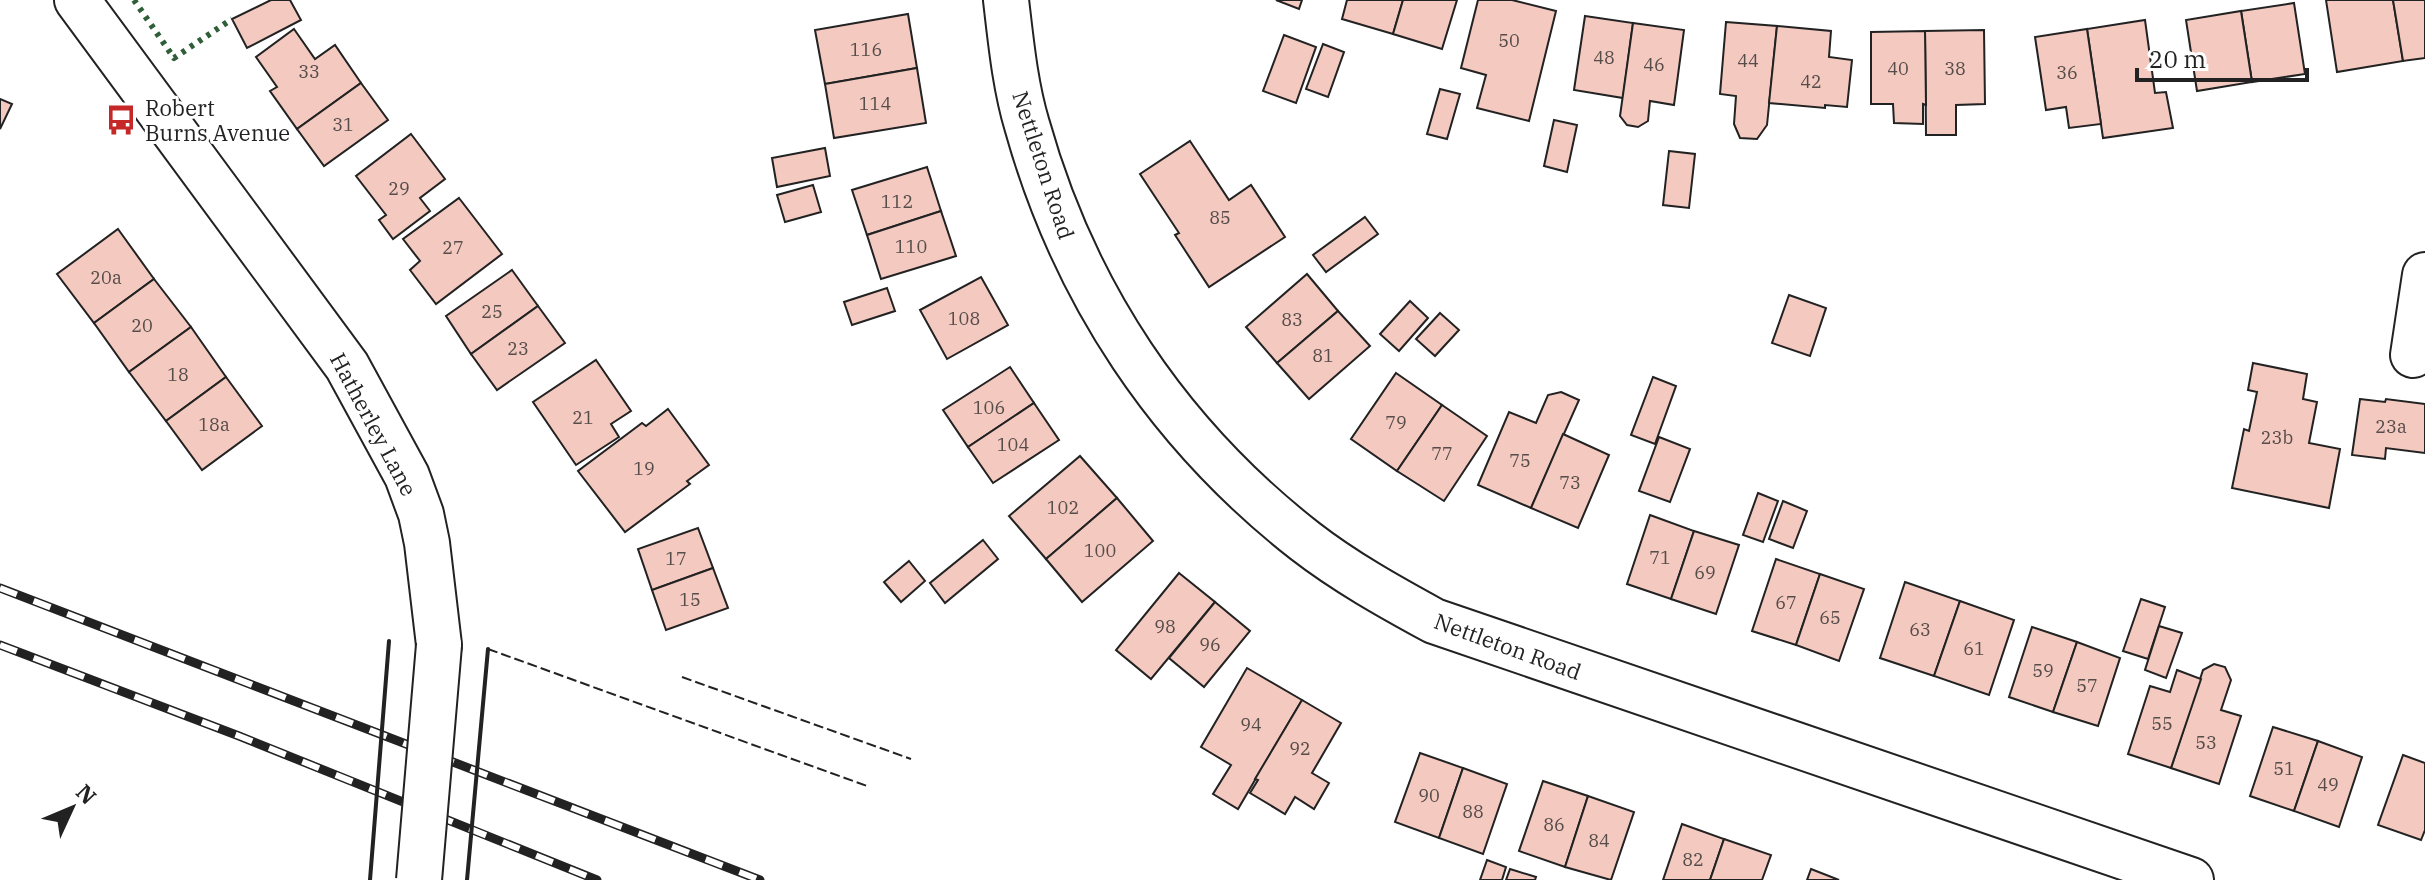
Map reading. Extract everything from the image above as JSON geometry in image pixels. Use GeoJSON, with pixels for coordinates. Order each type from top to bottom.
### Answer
{"type":"FeatureCollection","features":[{"type":"Feature","properties":{"kind":"street","name":"Hatherley Lane"},"geometry":{"type":"LineString","coordinates":[[77,0],[347,366],[407,476],[421,514],[427,543],[439,645],[419,880]]}},
{"type":"Feature","properties":{"kind":"street","name":"Nettleton Road"},"geometry":{"type":"LineString","coordinates":[[1006,0],[1012,55],[1026,123],[1047,190],[1073,255],[1108,321],[1150,383],[1196,442],[1249,495],[1307,543],[1368,585],[1434,621],[2191,880]]}},
{"type":"Feature","properties":{"kind":"street"},"geometry":{"type":"LineString","coordinates":[[2413,355],[2425,275]]}},
{"type":"Feature","properties":{"kind":"building"},"geometry":{"type":"Polygon","coordinates":[[[271,0],[290,0],[301,20],[247,48],[232,19],[271,0]]]}},
{"type":"Feature","properties":{"kind":"building"},"geometry":{"type":"Polygon","coordinates":[[[1276,0],[1302,0],[1299,9],[1276,0]]]}},
{"type":"Feature","properties":{"kind":"building"},"geometry":{"type":"Polygon","coordinates":[[[1347,0],[1403,0],[1393,34],[1342,19],[1347,0]]]}},
{"type":"Feature","properties":{"kind":"building"},"geometry":{"type":"Polygon","coordinates":[[[1403,0],[1457,0],[1442,49],[1393,34],[1403,0]]]}},
{"type":"Feature","properties":{"kind":"building"},"geometry":{"type":"Polygon","coordinates":[[[1478,0],[1512,0],[1556,11],[1529,121],[1477,108],[1486,75],[1461,68],[1478,0]]]}},
{"type":"Feature","properties":{"kind":"building"},"geometry":{"type":"Polygon","coordinates":[[[2326,0],[2393,0],[2403,61],[2337,72],[2326,0]]]}},
{"type":"Feature","properties":{"kind":"building"},"geometry":{"type":"Polygon","coordinates":[[[2393,0],[2425,0],[2425,58],[2403,61],[2393,0]]]}},
{"type":"Feature","properties":{"kind":"building"},"geometry":{"type":"Polygon","coordinates":[[[2294,3],[2305,74],[2252,82],[2241,11],[2294,3]]]}},
{"type":"Feature","properties":{"kind":"building"},"geometry":{"type":"Polygon","coordinates":[[[2241,11],[2252,82],[2197,91],[2186,20],[2241,11]]]}},
{"type":"Feature","properties":{"kind":"building"},"geometry":{"type":"Polygon","coordinates":[[[908,14],[917,68],[825,84],[815,30],[908,14]]]}},
{"type":"Feature","properties":{"kind":"building"},"geometry":{"type":"Polygon","coordinates":[[[1585,16],[1633,23],[1623,98],[1574,90],[1585,16]]]}},
{"type":"Feature","properties":{"kind":"building"},"geometry":{"type":"Polygon","coordinates":[[[2145,20],[2155,93],[2166,92],[2173,128],[2103,138],[2087,29],[2145,20]]]}},
{"type":"Feature","properties":{"kind":"building"},"geometry":{"type":"Polygon","coordinates":[[[1726,22],[1777,26],[1767,125],[1757,139],[1740,138],[1734,124],[1736,96],[1720,94],[1726,22]]]}},
{"type":"Feature","properties":{"kind":"building"},"geometry":{"type":"Polygon","coordinates":[[[1633,23],[1684,30],[1674,105],[1650,101],[1648,121],[1638,127],[1627,125],[1620,116],[1633,23]]]}},
{"type":"Feature","properties":{"kind":"building"},"geometry":{"type":"Polygon","coordinates":[[[1777,26],[1831,31],[1829,57],[1852,60],[1847,107],[1769,103],[1777,26]]]}},
{"type":"Feature","properties":{"kind":"building"},"geometry":{"type":"Polygon","coordinates":[[[294,29],[315,59],[335,45],[361,83],[297,129],[270,91],[277,87],[256,57],[294,29]]]}},
{"type":"Feature","properties":{"kind":"building"},"geometry":{"type":"Polygon","coordinates":[[[2087,29],[2101,124],[2069,128],[2066,107],[2046,110],[2035,37],[2087,29]]]}},
{"type":"Feature","properties":{"kind":"building"},"geometry":{"type":"Polygon","coordinates":[[[1984,30],[1985,104],[1956,105],[1956,135],[1926,135],[1925,31],[1984,30]]]}},
{"type":"Feature","properties":{"kind":"building"},"geometry":{"type":"Polygon","coordinates":[[[1925,31],[1926,105],[1923,104],[1923,124],[1894,123],[1893,104],[1871,104],[1871,32],[1925,31]]]}},
{"type":"Feature","properties":{"kind":"building"},"geometry":{"type":"Polygon","coordinates":[[[1284,35],[1316,47],[1296,103],[1263,91],[1284,35]]]}},
{"type":"Feature","properties":{"kind":"building"},"geometry":{"type":"Polygon","coordinates":[[[1323,44],[1344,52],[1328,97],[1306,89],[1323,44]]]}},
{"type":"Feature","properties":{"kind":"building"},"geometry":{"type":"Polygon","coordinates":[[[917,68],[926,123],[834,138],[825,84],[917,68]]]}},
{"type":"Feature","properties":{"kind":"building"},"geometry":{"type":"Polygon","coordinates":[[[361,83],[388,120],[324,166],[297,129],[361,83]]]}},
{"type":"Feature","properties":{"kind":"building"},"geometry":{"type":"Polygon","coordinates":[[[1440,89],[1460,94],[1447,139],[1427,134],[1440,89]]]}},
{"type":"Feature","properties":{"kind":"building"},"geometry":{"type":"Polygon","coordinates":[[[0,99],[12,104],[0,129],[0,99]]]}},
{"type":"Feature","properties":{"kind":"building"},"geometry":{"type":"Polygon","coordinates":[[[1554,120],[1577,125],[1567,172],[1544,166],[1554,120]]]}},
{"type":"Feature","properties":{"kind":"building"},"geometry":{"type":"Polygon","coordinates":[[[411,134],[445,179],[420,198],[430,211],[393,239],[379,220],[386,215],[356,176],[411,134]]]}},
{"type":"Feature","properties":{"kind":"building"},"geometry":{"type":"Polygon","coordinates":[[[1190,141],[1229,200],[1251,185],[1285,237],[1209,287],[1175,235],[1179,233],[1140,174],[1190,141]]]}},
{"type":"Feature","properties":{"kind":"building"},"geometry":{"type":"Polygon","coordinates":[[[825,148],[830,176],[777,187],[772,158],[825,148]]]}},
{"type":"Feature","properties":{"kind":"building"},"geometry":{"type":"Polygon","coordinates":[[[1669,151],[1695,154],[1689,208],[1663,205],[1669,151]]]}},
{"type":"Feature","properties":{"kind":"building"},"geometry":{"type":"Polygon","coordinates":[[[927,167],[941,211],[867,235],[852,190],[927,167]]]}},
{"type":"Feature","properties":{"kind":"building"},"geometry":{"type":"Polygon","coordinates":[[[813,185],[821,212],[785,222],[777,195],[813,185]]]}},
{"type":"Feature","properties":{"kind":"building"},"geometry":{"type":"Polygon","coordinates":[[[459,198],[502,254],[436,304],[410,270],[420,261],[403,239],[459,198]]]}},
{"type":"Feature","properties":{"kind":"building"},"geometry":{"type":"Polygon","coordinates":[[[941,211],[956,256],[881,279],[867,235],[941,211]]]}},
{"type":"Feature","properties":{"kind":"building"},"geometry":{"type":"Polygon","coordinates":[[[1365,217],[1378,234],[1326,272],[1313,255],[1365,217]]]}},
{"type":"Feature","properties":{"kind":"building"},"geometry":{"type":"Polygon","coordinates":[[[118,229],[154,279],[94,323],[57,274],[118,229]]]}},
{"type":"Feature","properties":{"kind":"building"},"geometry":{"type":"Polygon","coordinates":[[[512,270],[538,306],[471,354],[446,316],[512,270]]]}},
{"type":"Feature","properties":{"kind":"building"},"geometry":{"type":"Polygon","coordinates":[[[1307,274],[1338,311],[1277,363],[1246,327],[1307,274]]]}},
{"type":"Feature","properties":{"kind":"building"},"geometry":{"type":"Polygon","coordinates":[[[981,277],[1008,325],[947,359],[920,310],[981,277]]]}},
{"type":"Feature","properties":{"kind":"building"},"geometry":{"type":"Polygon","coordinates":[[[154,279],[191,327],[129,372],[94,323],[154,279]]]}},
{"type":"Feature","properties":{"kind":"building"},"geometry":{"type":"Polygon","coordinates":[[[887,288],[895,311],[852,325],[844,302],[887,288]]]}},
{"type":"Feature","properties":{"kind":"building"},"geometry":{"type":"Polygon","coordinates":[[[1789,295],[1826,308],[1810,356],[1772,343],[1789,295]]]}},
{"type":"Feature","properties":{"kind":"building"},"geometry":{"type":"Polygon","coordinates":[[[1410,301],[1428,318],[1399,351],[1380,334],[1410,301]]]}},
{"type":"Feature","properties":{"kind":"building"},"geometry":{"type":"Polygon","coordinates":[[[538,306],[565,343],[497,390],[471,354],[538,306]]]}},
{"type":"Feature","properties":{"kind":"building"},"geometry":{"type":"Polygon","coordinates":[[[1338,311],[1370,346],[1309,399],[1277,363],[1338,311]]]}},
{"type":"Feature","properties":{"kind":"building"},"geometry":{"type":"Polygon","coordinates":[[[1440,313],[1459,330],[1435,356],[1416,339],[1440,313]]]}},
{"type":"Feature","properties":{"kind":"building"},"geometry":{"type":"Polygon","coordinates":[[[191,327],[226,377],[166,421],[129,372],[191,327]]]}},
{"type":"Feature","properties":{"kind":"building"},"geometry":{"type":"Polygon","coordinates":[[[596,360],[631,411],[611,424],[619,437],[576,465],[533,402],[596,360]]]}},
{"type":"Feature","properties":{"kind":"building"},"geometry":{"type":"Polygon","coordinates":[[[2253,363],[2307,374],[2303,399],[2317,402],[2309,443],[2340,449],[2329,508],[2232,488],[2244,429],[2249,431],[2257,392],[2248,390],[2253,363]]]}},
{"type":"Feature","properties":{"kind":"building"},"geometry":{"type":"Polygon","coordinates":[[[1010,367],[1034,403],[968,447],[943,410],[1010,367]]]}},
{"type":"Feature","properties":{"kind":"building"},"geometry":{"type":"Polygon","coordinates":[[[1396,373],[1442,405],[1397,471],[1351,439],[1396,373]]]}},
{"type":"Feature","properties":{"kind":"building"},"geometry":{"type":"Polygon","coordinates":[[[226,377],[262,426],[202,470],[166,421],[226,377]]]}},
{"type":"Feature","properties":{"kind":"building"},"geometry":{"type":"Polygon","coordinates":[[[1653,377],[1676,386],[1655,444],[1631,435],[1653,377]]]}},
{"type":"Feature","properties":{"kind":"building"},"geometry":{"type":"Polygon","coordinates":[[[1561,392],[1579,400],[1531,508],[1478,485],[1509,412],[1536,423],[1548,395],[1561,392]]]}},
{"type":"Feature","properties":{"kind":"building"},"geometry":{"type":"Polygon","coordinates":[[[2360,399],[2425,404],[2425,453],[2386,448],[2385,459],[2352,455],[2360,399]]]}},
{"type":"Feature","properties":{"kind":"building"},"geometry":{"type":"Polygon","coordinates":[[[1034,403],[1059,440],[993,483],[968,447],[1034,403]]]}},
{"type":"Feature","properties":{"kind":"building"},"geometry":{"type":"Polygon","coordinates":[[[1442,405],[1487,436],[1444,501],[1397,471],[1442,405]]]}},
{"type":"Feature","properties":{"kind":"building"},"geometry":{"type":"Polygon","coordinates":[[[668,409],[709,465],[687,481],[690,484],[625,532],[578,471],[642,423],[646,426],[668,409]]]}},
{"type":"Feature","properties":{"kind":"building"},"geometry":{"type":"Polygon","coordinates":[[[1563,434],[1609,455],[1578,528],[1531,508],[1563,434]]]}},
{"type":"Feature","properties":{"kind":"building"},"geometry":{"type":"Polygon","coordinates":[[[1659,437],[1690,449],[1670,502],[1639,491],[1659,437]]]}},
{"type":"Feature","properties":{"kind":"building"},"geometry":{"type":"Polygon","coordinates":[[[1080,456],[1117,498],[1046,559],[1009,516],[1080,456]]]}},
{"type":"Feature","properties":{"kind":"building"},"geometry":{"type":"Polygon","coordinates":[[[1758,493],[1778,501],[1763,542],[1743,535],[1758,493]]]}},
{"type":"Feature","properties":{"kind":"building"},"geometry":{"type":"Polygon","coordinates":[[[1117,498],[1153,541],[1082,602],[1046,559],[1117,498]]]}},
{"type":"Feature","properties":{"kind":"building"},"geometry":{"type":"Polygon","coordinates":[[[1783,501],[1807,511],[1793,548],[1769,539],[1783,501]]]}},
{"type":"Feature","properties":{"kind":"building"},"geometry":{"type":"Polygon","coordinates":[[[1650,515],[1694,531],[1671,599],[1627,584],[1650,515]]]}},
{"type":"Feature","properties":{"kind":"building"},"geometry":{"type":"Polygon","coordinates":[[[698,528],[713,568],[652,590],[638,549],[698,528]]]}},
{"type":"Feature","properties":{"kind":"building"},"geometry":{"type":"Polygon","coordinates":[[[1694,531],[1739,545],[1716,614],[1671,599],[1694,531]]]}},
{"type":"Feature","properties":{"kind":"building"},"geometry":{"type":"Polygon","coordinates":[[[983,540],[998,559],[945,603],[930,583],[983,540]]]}},
{"type":"Feature","properties":{"kind":"building"},"geometry":{"type":"Polygon","coordinates":[[[1776,559],[1820,574],[1796,645],[1752,631],[1776,559]]]}},
{"type":"Feature","properties":{"kind":"building"},"geometry":{"type":"Polygon","coordinates":[[[909,561],[925,581],[901,602],[884,582],[909,561]]]}},
{"type":"Feature","properties":{"kind":"building"},"geometry":{"type":"Polygon","coordinates":[[[713,568],[728,608],[666,630],[652,590],[713,568]]]}},
{"type":"Feature","properties":{"kind":"building"},"geometry":{"type":"Polygon","coordinates":[[[1179,573],[1215,602],[1151,679],[1116,650],[1179,573]]]}},
{"type":"Feature","properties":{"kind":"building"},"geometry":{"type":"Polygon","coordinates":[[[1820,574],[1864,589],[1839,661],[1796,645],[1820,574]]]}},
{"type":"Feature","properties":{"kind":"building"},"geometry":{"type":"Polygon","coordinates":[[[1905,582],[1960,601],[1934,676],[1880,658],[1905,582]]]}},
{"type":"Feature","properties":{"kind":"building"},"geometry":{"type":"Polygon","coordinates":[[[2141,599],[2165,607],[2148,659],[2123,651],[2141,599]]]}},
{"type":"Feature","properties":{"kind":"building"},"geometry":{"type":"Polygon","coordinates":[[[1960,601],[2014,620],[1989,695],[1934,676],[1960,601]]]}},
{"type":"Feature","properties":{"kind":"building"},"geometry":{"type":"Polygon","coordinates":[[[1215,602],[1250,631],[1204,687],[1169,658],[1215,602]]]}},
{"type":"Feature","properties":{"kind":"building"},"geometry":{"type":"Polygon","coordinates":[[[2159,626],[2182,633],[2166,678],[2145,670],[2159,626]]]}},
{"type":"Feature","properties":{"kind":"building"},"geometry":{"type":"Polygon","coordinates":[[[2032,627],[2077,642],[2053,712],[2009,697],[2032,627]]]}},
{"type":"Feature","properties":{"kind":"building"},"geometry":{"type":"Polygon","coordinates":[[[2077,642],[2120,658],[2098,726],[2053,712],[2077,642]]]}},
{"type":"Feature","properties":{"kind":"building"},"geometry":{"type":"Polygon","coordinates":[[[2214,664],[2225,667],[2231,680],[2221,710],[2241,716],[2219,784],[2171,768],[2203,670],[2214,664]]]}},
{"type":"Feature","properties":{"kind":"building"},"geometry":{"type":"Polygon","coordinates":[[[1247,668],[1302,700],[1238,809],[1213,794],[1231,765],[1201,747],[1247,668]]]}},
{"type":"Feature","properties":{"kind":"building"},"geometry":{"type":"Polygon","coordinates":[[[2177,670],[2201,679],[2171,768],[2128,754],[2150,686],[2170,692],[2177,670]]]}},
{"type":"Feature","properties":{"kind":"building"},"geometry":{"type":"Polygon","coordinates":[[[1302,700],[1341,723],[1312,773],[1329,783],[1314,809],[1295,797],[1285,814],[1250,793],[1258,780],[1255,779],[1302,700]]]}},
{"type":"Feature","properties":{"kind":"building"},"geometry":{"type":"Polygon","coordinates":[[[2273,727],[2318,741],[2294,811],[2250,796],[2273,727]]]}},
{"type":"Feature","properties":{"kind":"building"},"geometry":{"type":"Polygon","coordinates":[[[2318,741],[2362,757],[2339,827],[2294,811],[2318,741]]]}},
{"type":"Feature","properties":{"kind":"building"},"geometry":{"type":"Polygon","coordinates":[[[1420,753],[1463,768],[1439,838],[1395,822],[1420,753]]]}},
{"type":"Feature","properties":{"kind":"building"},"geometry":{"type":"Polygon","coordinates":[[[2403,755],[2425,763],[2425,830],[2421,840],[2378,825],[2403,755]]]}},
{"type":"Feature","properties":{"kind":"building"},"geometry":{"type":"Polygon","coordinates":[[[1463,768],[1507,784],[1483,854],[1439,838],[1463,768]]]}},
{"type":"Feature","properties":{"kind":"building"},"geometry":{"type":"Polygon","coordinates":[[[1543,781],[1588,796],[1565,867],[1519,851],[1543,781]]]}},
{"type":"Feature","properties":{"kind":"building"},"geometry":{"type":"Polygon","coordinates":[[[1588,796],[1634,812],[1611,880],[1565,867],[1588,796]]]}},
{"type":"Feature","properties":{"kind":"building"},"geometry":{"type":"Polygon","coordinates":[[[1682,824],[1724,839],[1710,880],[1663,880],[1682,824]]]}},
{"type":"Feature","properties":{"kind":"building"},"geometry":{"type":"Polygon","coordinates":[[[1724,839],[1771,855],[1762,880],[1710,880],[1724,839]]]}},
{"type":"Feature","properties":{"kind":"building"},"geometry":{"type":"Polygon","coordinates":[[[1487,860],[1506,867],[1502,880],[1480,880],[1487,860]]]}},
{"type":"Feature","properties":{"kind":"building"},"geometry":{"type":"Polygon","coordinates":[[[1510,869],[1536,877],[1535,880],[1506,880],[1510,869]]]}},
{"type":"Feature","properties":{"kind":"building"},"geometry":{"type":"Polygon","coordinates":[[[1811,869],[1839,880],[1807,880],[1811,869]]]}},
{"type":"Feature","properties":{"kind":"railway"},"geometry":{"type":"LineString","coordinates":[[0,588],[760,880]]}},
{"type":"Feature","properties":{"kind":"railway"},"geometry":{"type":"LineString","coordinates":[[0,645],[239,736],[597,880]]}},
{"type":"Feature","properties":{"kind":"hedge"},"geometry":{"type":"LineString","coordinates":[[134,0],[174,58],[232,19]]}},
{"type":"Feature","properties":{"kind":"fence"},"geometry":{"type":"LineString","coordinates":[[488,649],[867,786]]}},
{"type":"Feature","properties":{"kind":"fence"},"geometry":{"type":"LineString","coordinates":[[682,677],[911,759]]}},
{"type":"Feature","properties":{"kind":"wall"},"geometry":{"type":"LineString","coordinates":[[370,880],[389,641]]}},
{"type":"Feature","properties":{"kind":"wall"},"geometry":{"type":"LineString","coordinates":[[467,880],[488,649]]}},
{"type":"Feature","properties":{"kind":"place","name":"Robert Burns Avenue"},"geometry":{"type":"Point","coordinates":[121,120]}}]}
